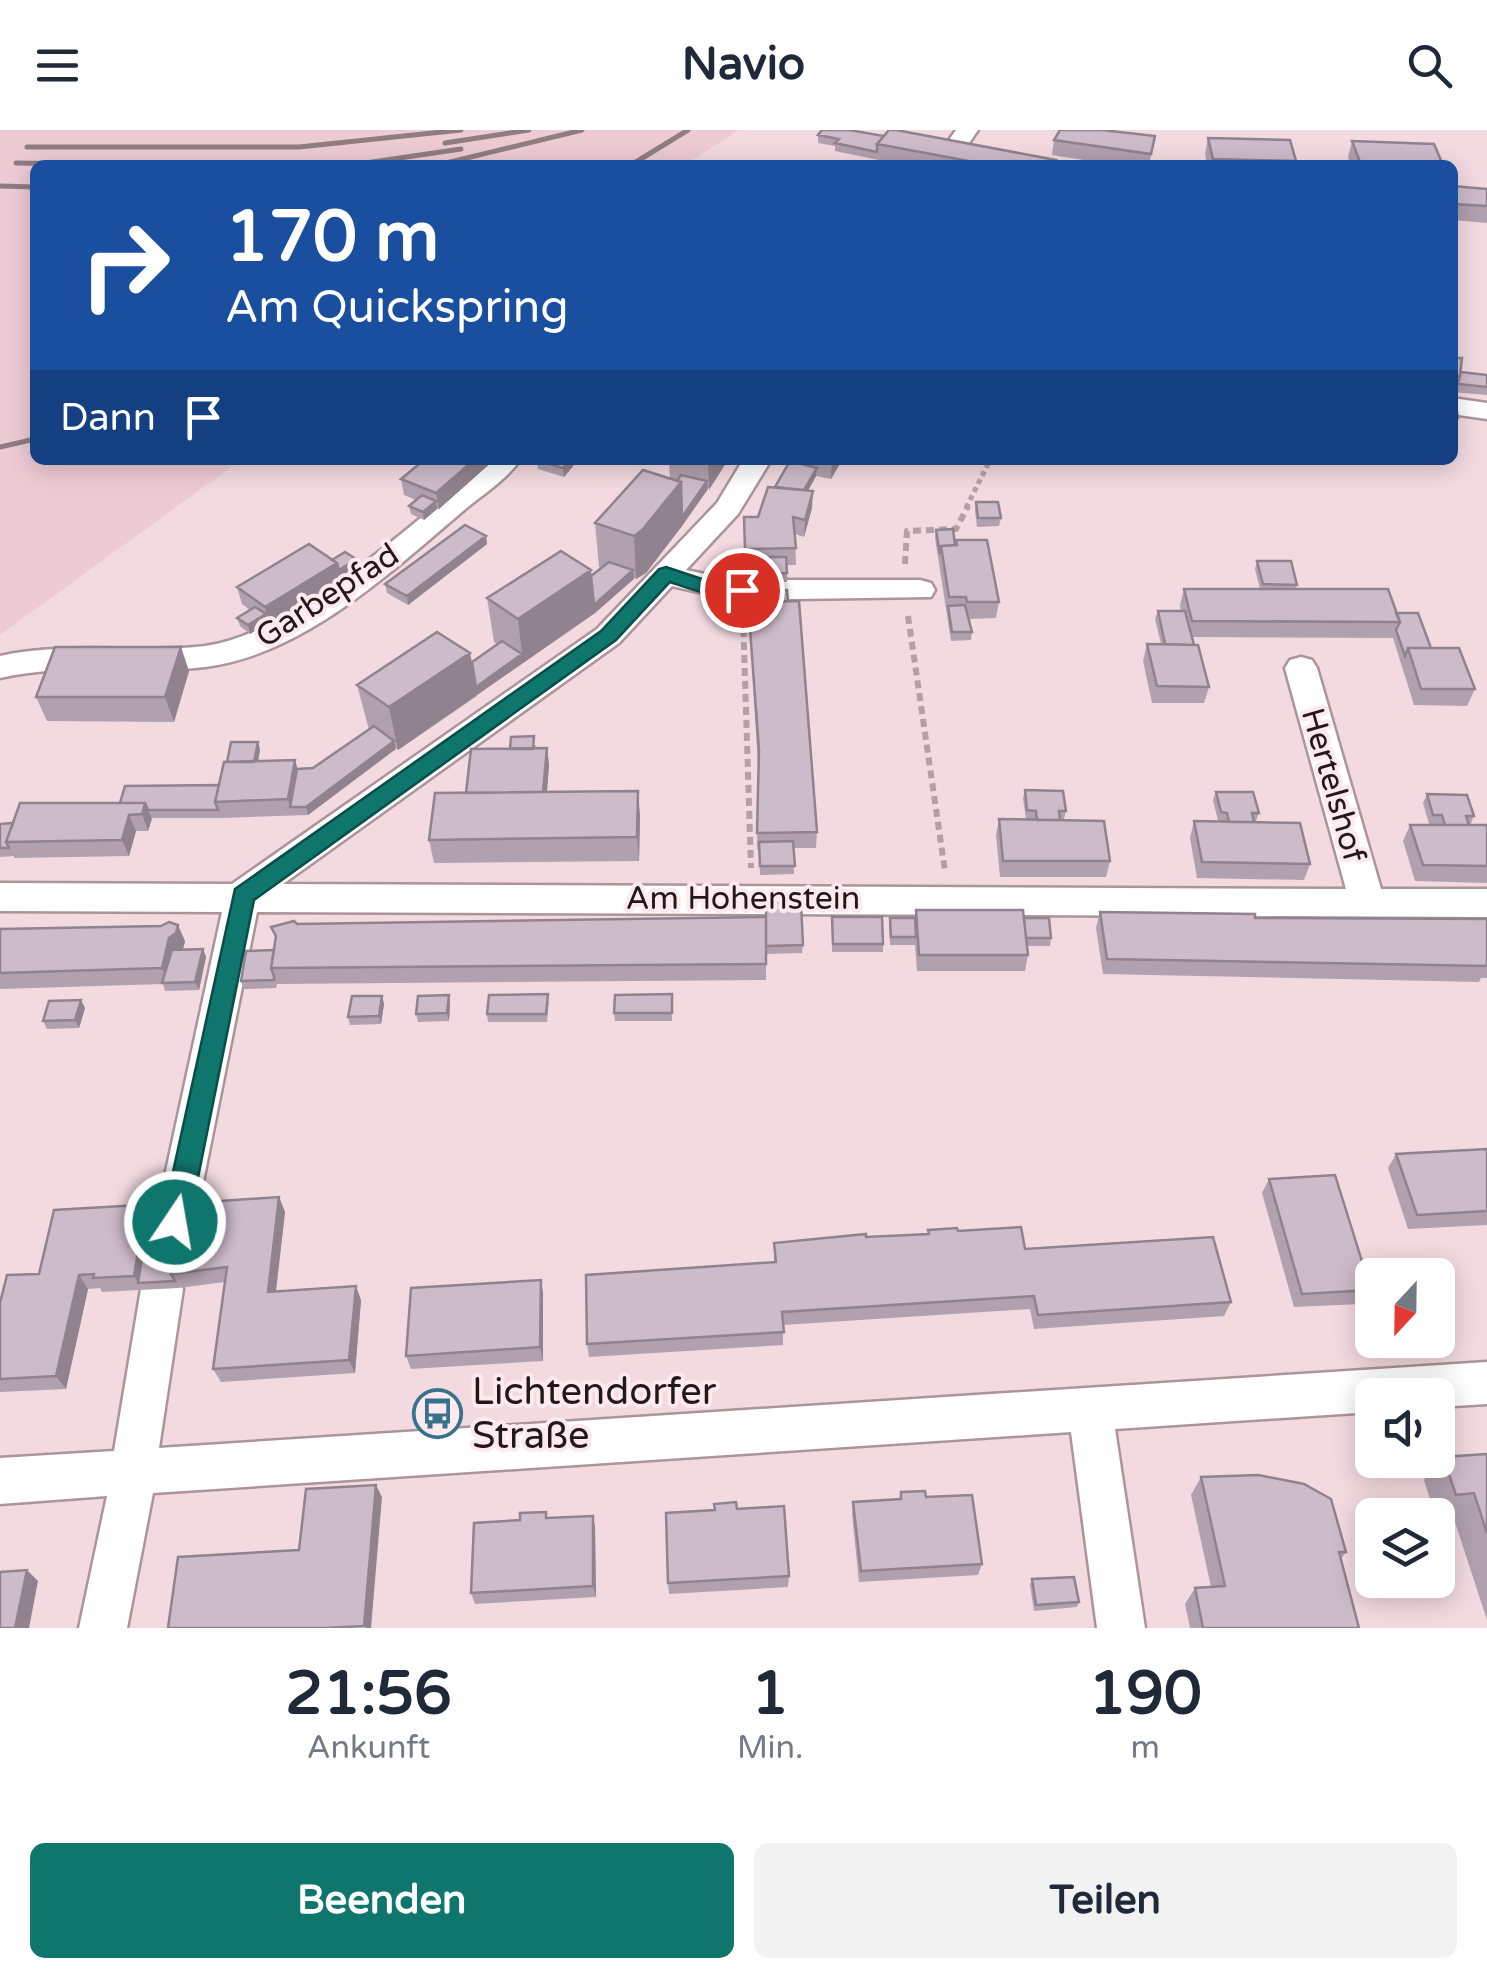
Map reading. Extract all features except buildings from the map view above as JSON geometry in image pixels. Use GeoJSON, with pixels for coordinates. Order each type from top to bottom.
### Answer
{"type":"FeatureCollection","features":[{"type":"Feature","properties":{"kind":"street"},"geometry":{"type":"LineString","coordinates":[[1458,407],[1487,411]]}},
{"type":"Feature","properties":{"kind":"street","name":"Garbepfad"},"geometry":{"type":"LineString","coordinates":[[0,667],[33,658],[207,656],[242,650],[310,611],[400,548],[500,465]]}},
{"type":"Feature","properties":{"kind":"street"},"geometry":{"type":"LineString","coordinates":[[175,1222],[243,895],[608,636],[728,508],[754,465]]}},
{"type":"Feature","properties":{"kind":"street"},"geometry":{"type":"LineString","coordinates":[[666,574],[703,586],[742,590],[912,590]]}},
{"type":"Feature","properties":{"kind":"street","name":"Hertelshof"},"geometry":{"type":"LineString","coordinates":[[1301,668],[1367,902]]}},
{"type":"Feature","properties":{"kind":"street","name":"Am Hohenstein"},"geometry":{"type":"LineString","coordinates":[[0,897],[1487,903]]}},
{"type":"Feature","properties":{"kind":"street"},"geometry":{"type":"LineString","coordinates":[[103,1628],[162,1289]]}},
{"type":"Feature","properties":{"kind":"street"},"geometry":{"type":"LineString","coordinates":[[0,1481],[1487,1384]]}},
{"type":"Feature","properties":{"kind":"street"},"geometry":{"type":"LineString","coordinates":[[1090,1411],[1121,1628]]}},
{"type":"Feature","properties":{"kind":"path"},"geometry":{"type":"LineString","coordinates":[[949,900],[908,530],[956,529],[988,465]]}},
{"type":"Feature","properties":{"kind":"path"},"geometry":{"type":"LineString","coordinates":[[742,590],[752,898]]}},
{"type":"Feature","properties":{"kind":"shaded area"},"geometry":{"type":"Polygon","coordinates":[[[0,130],[739,130],[693,160],[30,160],[30,465],[234,465],[0,635],[0,130]]]}},
{"type":"Feature","properties":{"kind":"railway"},"geometry":{"type":"LineString","coordinates":[[27,147],[299,147],[461,130]]}},
{"type":"Feature","properties":{"kind":"railway"},"geometry":{"type":"LineString","coordinates":[[445,143],[529,130]]}},
{"type":"Feature","properties":{"kind":"railway"},"geometry":{"type":"LineString","coordinates":[[458,160],[582,130]]}},
{"type":"Feature","properties":{"kind":"railway"},"geometry":{"type":"LineString","coordinates":[[639,160],[688,130]]}},
{"type":"Feature","properties":{"kind":"railway"},"geometry":{"type":"LineString","coordinates":[[386,160],[461,149]]}},
{"type":"Feature","properties":{"kind":"railway"},"geometry":{"type":"LineString","coordinates":[[16,163],[30,163]]}},
{"type":"Feature","properties":{"kind":"railway"},"geometry":{"type":"LineString","coordinates":[[0,186],[30,187]]}},
{"type":"Feature","properties":{"kind":"railway"},"geometry":{"type":"LineString","coordinates":[[0,447],[30,440]]}},
{"type":"Feature","properties":{"kind":"place","name":"Lichtendorfer Straße"},"geometry":{"type":"Point","coordinates":[437,1413]}},
{"type":"Feature","properties":{"kind":"route"},"geometry":{"type":"LineString","coordinates":[[175,1222],[243,895],[608,636],[666,574],[703,586],[742,590]]}}]}
